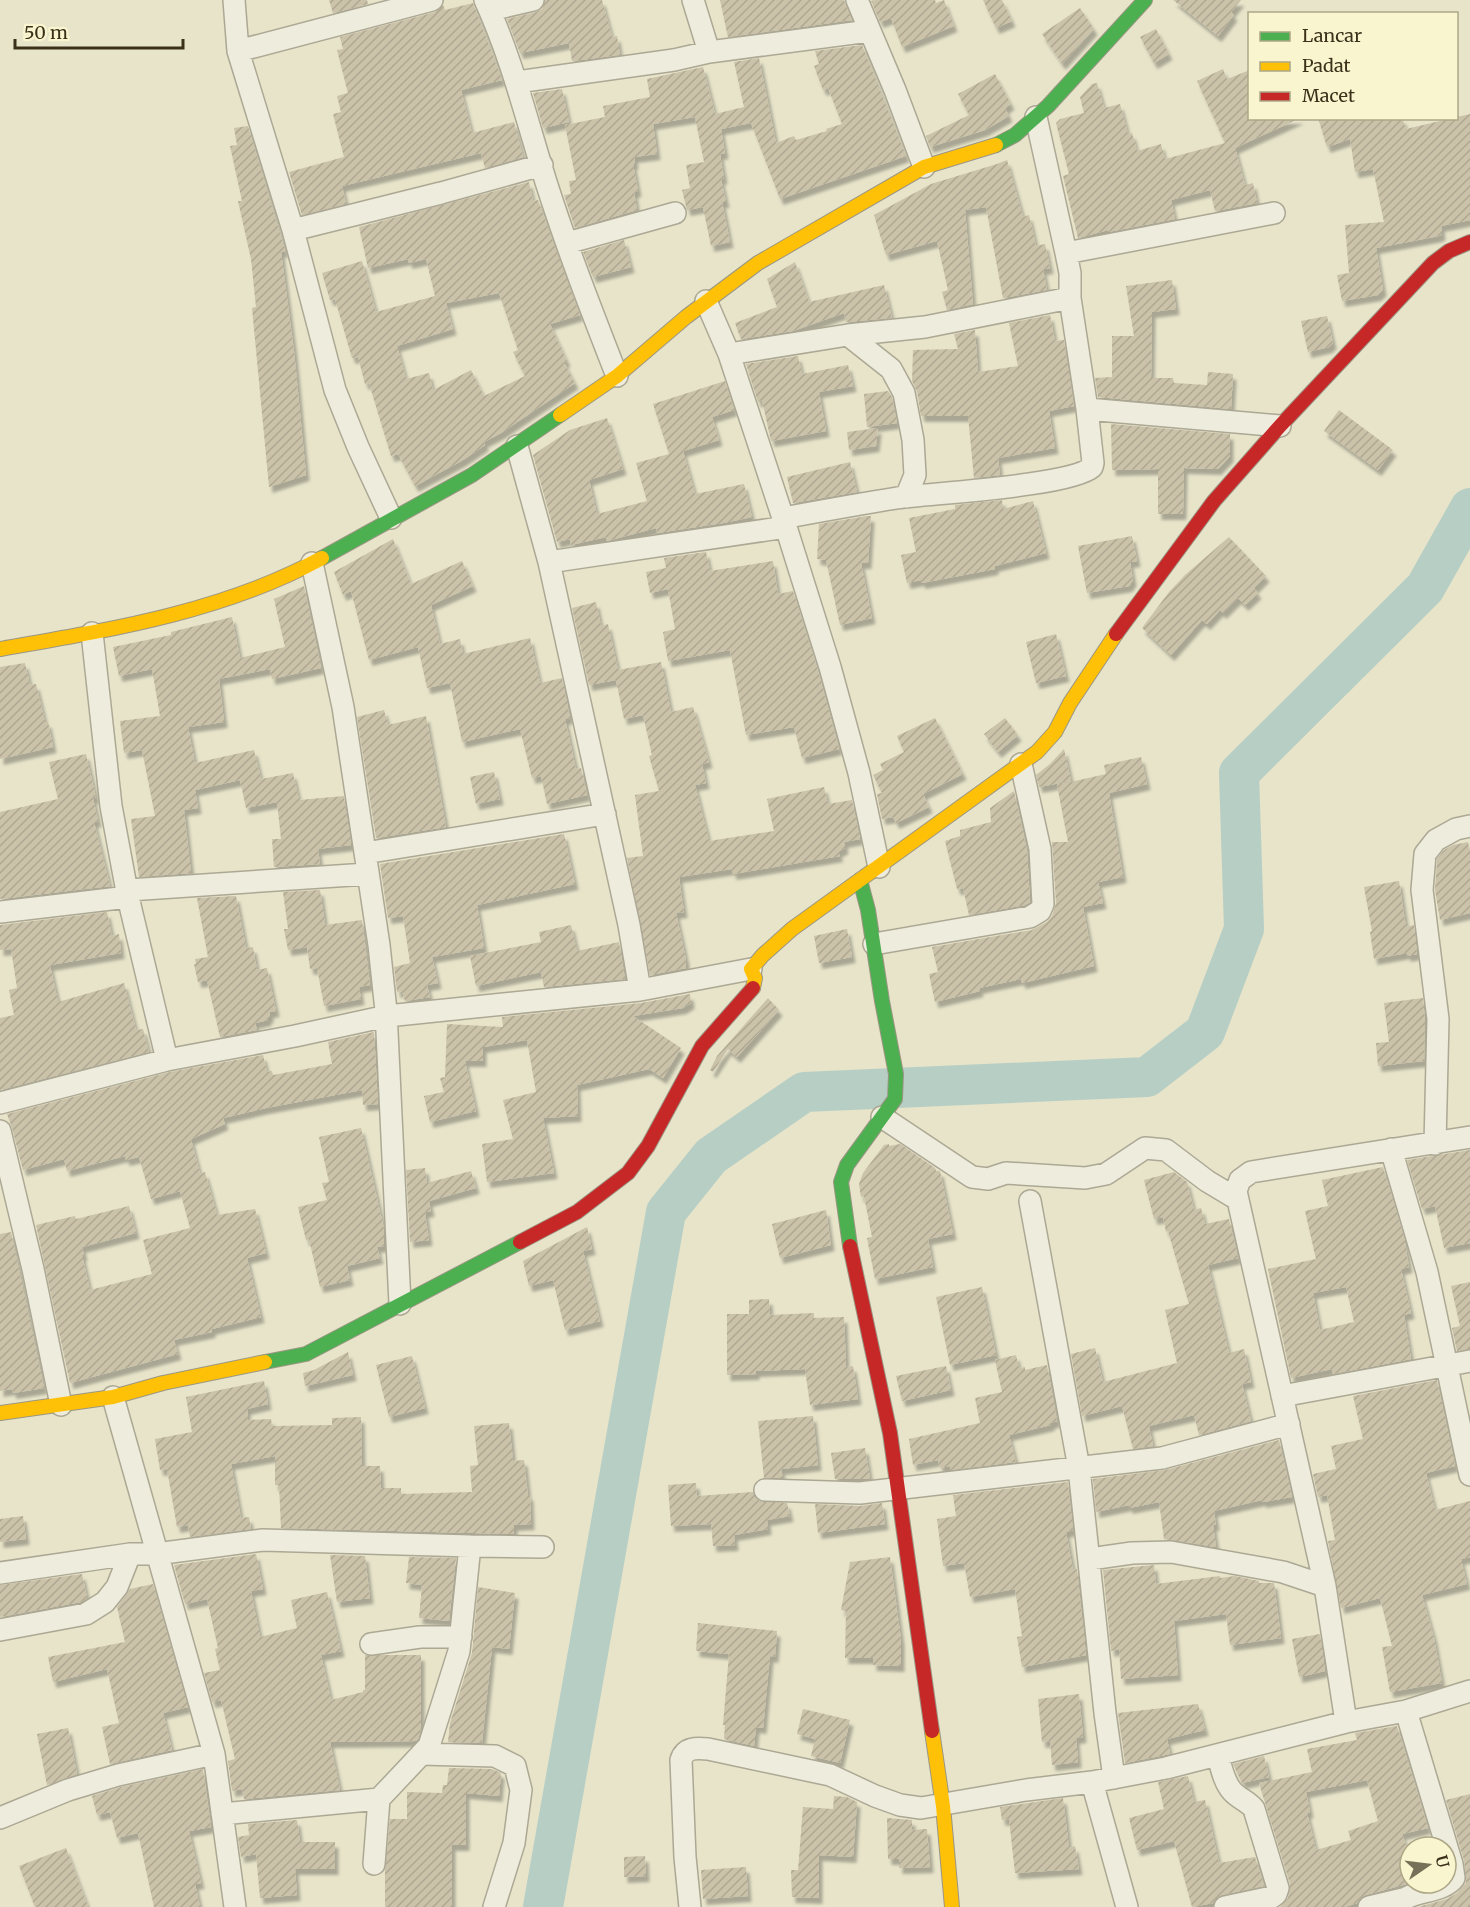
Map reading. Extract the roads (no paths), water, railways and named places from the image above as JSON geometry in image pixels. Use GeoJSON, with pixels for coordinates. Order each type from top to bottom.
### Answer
{"type":"FeatureCollection","features":[{"type":"Feature","properties":{"kind":"street"},"geometry":{"type":"LineString","coordinates":[[234,0],[238,51],[293,230],[335,390],[357,447],[391,518]]}},
{"type":"Feature","properties":{"kind":"street"},"geometry":{"type":"LineString","coordinates":[[238,51],[432,0]]}},
{"type":"Feature","properties":{"kind":"street"},"geometry":{"type":"LineString","coordinates":[[533,0],[488,5],[517,82],[580,281],[617,376]]}},
{"type":"Feature","properties":{"kind":"street"},"geometry":{"type":"LineString","coordinates":[[693,0],[709,52]]}},
{"type":"Feature","properties":{"kind":"street"},"geometry":{"type":"LineString","coordinates":[[857,0],[924,167]]}},
{"type":"Feature","properties":{"kind":"street"},"geometry":{"type":"LineString","coordinates":[[0,649],[92,633],[227,600],[312,563],[472,475],[617,376],[706,301],[758,263],[924,167],[992,147],[1015,135],[1036,117],[1146,0]]}},
{"type":"Feature","properties":{"kind":"street"},"geometry":{"type":"LineString","coordinates":[[517,82],[674,60],[709,52],[869,31]]}},
{"type":"Feature","properties":{"kind":"street"},"geometry":{"type":"LineString","coordinates":[[549,562],[785,523],[906,497],[1045,482],[1086,472],[1092,467],[1087,409],[1070,298],[1070,273],[1036,117]]}},
{"type":"Feature","properties":{"kind":"street"},"geometry":{"type":"LineString","coordinates":[[293,230],[542,165]]}},
{"type":"Feature","properties":{"kind":"street"},"geometry":{"type":"LineString","coordinates":[[567,243],[675,213]]}},
{"type":"Feature","properties":{"kind":"street"},"geometry":{"type":"LineString","coordinates":[[1066,253],[1274,213]]}},
{"type":"Feature","properties":{"kind":"street"},"geometry":{"type":"LineString","coordinates":[[0,1413],[59,1396],[113,1397],[163,1383],[306,1354],[400,1292],[578,1212],[628,1173],[648,1146],[702,1046],[754,987],[753,973],[763,955],[792,929],[863,890],[879,867],[1037,752],[1055,732],[1070,703],[1132,612],[1214,501],[1280,426],[1433,263],[1449,251],[1470,242]]}},
{"type":"Feature","properties":{"kind":"street"},"geometry":{"type":"LineString","coordinates":[[729,354],[848,335],[925,327],[1070,298]]}},
{"type":"Feature","properties":{"kind":"street"},"geometry":{"type":"LineString","coordinates":[[706,301],[729,354],[830,667],[856,762],[879,867]]}},
{"type":"Feature","properties":{"kind":"street"},"geometry":{"type":"LineString","coordinates":[[848,335],[891,369],[904,393],[913,440],[915,475],[906,497]]}},
{"type":"Feature","properties":{"kind":"street"},"geometry":{"type":"LineString","coordinates":[[1087,409],[1280,426]]}},
{"type":"Feature","properties":{"kind":"street"},"geometry":{"type":"LineString","coordinates":[[517,446],[549,562],[629,925],[640,990]]}},
{"type":"Feature","properties":{"kind":"street"},"geometry":{"type":"LineString","coordinates":[[312,563],[343,707],[379,945],[387,1016],[400,1292]]}},
{"type":"Feature","properties":{"kind":"street"},"geometry":{"type":"LineString","coordinates":[[92,633],[111,806],[128,893],[167,1060]]}},
{"type":"Feature","properties":{"kind":"street"},"geometry":{"type":"LineString","coordinates":[[874,944],[1030,917],[1040,911],[1043,904],[1040,849],[1021,764]]}},
{"type":"Feature","properties":{"kind":"street"},"geometry":{"type":"LineString","coordinates":[[0,912],[128,893],[366,864],[605,814]]}},
{"type":"Feature","properties":{"kind":"street"},"geometry":{"type":"LineString","coordinates":[[1434,1144],[1438,1020],[1422,890],[1425,854],[1436,840],[1470,826]]}},
{"type":"Feature","properties":{"kind":"street"},"geometry":{"type":"LineString","coordinates":[[863,890],[896,1074],[895,1099],[847,1164],[841,1182],[847,1232],[885,1408],[898,1490],[943,1806],[952,1907]]}},
{"type":"Feature","properties":{"kind":"street"},"geometry":{"type":"LineString","coordinates":[[0,1103],[167,1060],[387,1016],[640,990],[753,973]]}},
{"type":"Feature","properties":{"kind":"street"},"geometry":{"type":"LineString","coordinates":[[882,1117],[972,1177],[988,1179],[1006,1173],[1085,1178],[1106,1174],[1145,1148],[1166,1150],[1207,1181],[1237,1199]]}},
{"type":"Feature","properties":{"kind":"street"},"geometry":{"type":"LineString","coordinates":[[0,1131],[33,1269],[59,1396]]}},
{"type":"Feature","properties":{"kind":"street"},"geometry":{"type":"LineString","coordinates":[[1346,1722],[1325,1586],[1236,1191],[1240,1180],[1251,1172],[1470,1137]]}},
{"type":"Feature","properties":{"kind":"street"},"geometry":{"type":"LineString","coordinates":[[1391,1149],[1426,1272],[1470,1475]]}},
{"type":"Feature","properties":{"kind":"street"},"geometry":{"type":"LineString","coordinates":[[1030,1201],[1079,1468],[1114,1778]]}},
{"type":"Feature","properties":{"kind":"street"},"geometry":{"type":"LineString","coordinates":[[1282,1396],[1470,1361]]}},
{"type":"Feature","properties":{"kind":"street"},"geometry":{"type":"LineString","coordinates":[[113,1397],[214,1754],[235,1907]]}},
{"type":"Feature","properties":{"kind":"street"},"geometry":{"type":"LineString","coordinates":[[765,1490],[860,1493],[898,1490],[1162,1458],[1289,1424]]}},
{"type":"Feature","properties":{"kind":"street"},"geometry":{"type":"LineString","coordinates":[[0,1573],[130,1554],[156,1554],[263,1540],[543,1547]]}},
{"type":"Feature","properties":{"kind":"street"},"geometry":{"type":"LineString","coordinates":[[374,1864],[379,1799],[429,1746],[459,1651],[470,1546]]}},
{"type":"Feature","properties":{"kind":"street"},"geometry":{"type":"LineString","coordinates":[[1090,1559],[1132,1553],[1171,1552],[1283,1572],[1325,1586]]}},
{"type":"Feature","properties":{"kind":"street"},"geometry":{"type":"LineString","coordinates":[[0,1630],[86,1614],[105,1602],[117,1587],[130,1554]]}},
{"type":"Feature","properties":{"kind":"street"},"geometry":{"type":"LineString","coordinates":[[370,1644],[420,1637],[461,1636]]}},
{"type":"Feature","properties":{"kind":"street"},"geometry":{"type":"LineString","coordinates":[[690,1907],[685,1857],[681,1760],[687,1751],[693,1748],[708,1749],[830,1775],[875,1796],[900,1805],[921,1808],[1026,1790],[1092,1782],[1166,1768],[1346,1722],[1406,1711],[1470,1691]]}},
{"type":"Feature","properties":{"kind":"street"},"geometry":{"type":"LineString","coordinates":[[1369,1907],[1400,1903],[1445,1886],[1454,1878],[1452,1864],[1406,1711]]}},
{"type":"Feature","properties":{"kind":"street"},"geometry":{"type":"LineString","coordinates":[[0,1818],[68,1790],[108,1778],[214,1754]]}},
{"type":"Feature","properties":{"kind":"street"},"geometry":{"type":"LineString","coordinates":[[421,1754],[495,1756],[515,1766],[522,1790],[514,1843],[494,1907]]}},
{"type":"Feature","properties":{"kind":"street"},"geometry":{"type":"LineString","coordinates":[[1218,1756],[1222,1772],[1232,1792],[1249,1802],[1254,1809],[1278,1888],[1272,1897],[1225,1907]]}},
{"type":"Feature","properties":{"kind":"street"},"geometry":{"type":"LineString","coordinates":[[1092,1782],[1127,1907]]}},
{"type":"Feature","properties":{"kind":"street"},"geometry":{"type":"LineString","coordinates":[[222,1814],[379,1799]]}},
{"type":"Feature","properties":{"kind":"waterway"},"geometry":{"type":"LineString","coordinates":[[543,1907],[666,1212],[711,1156],[804,1092],[1147,1077],[1205,1032],[1244,929],[1239,773],[1425,588],[1470,508]]}}]}
